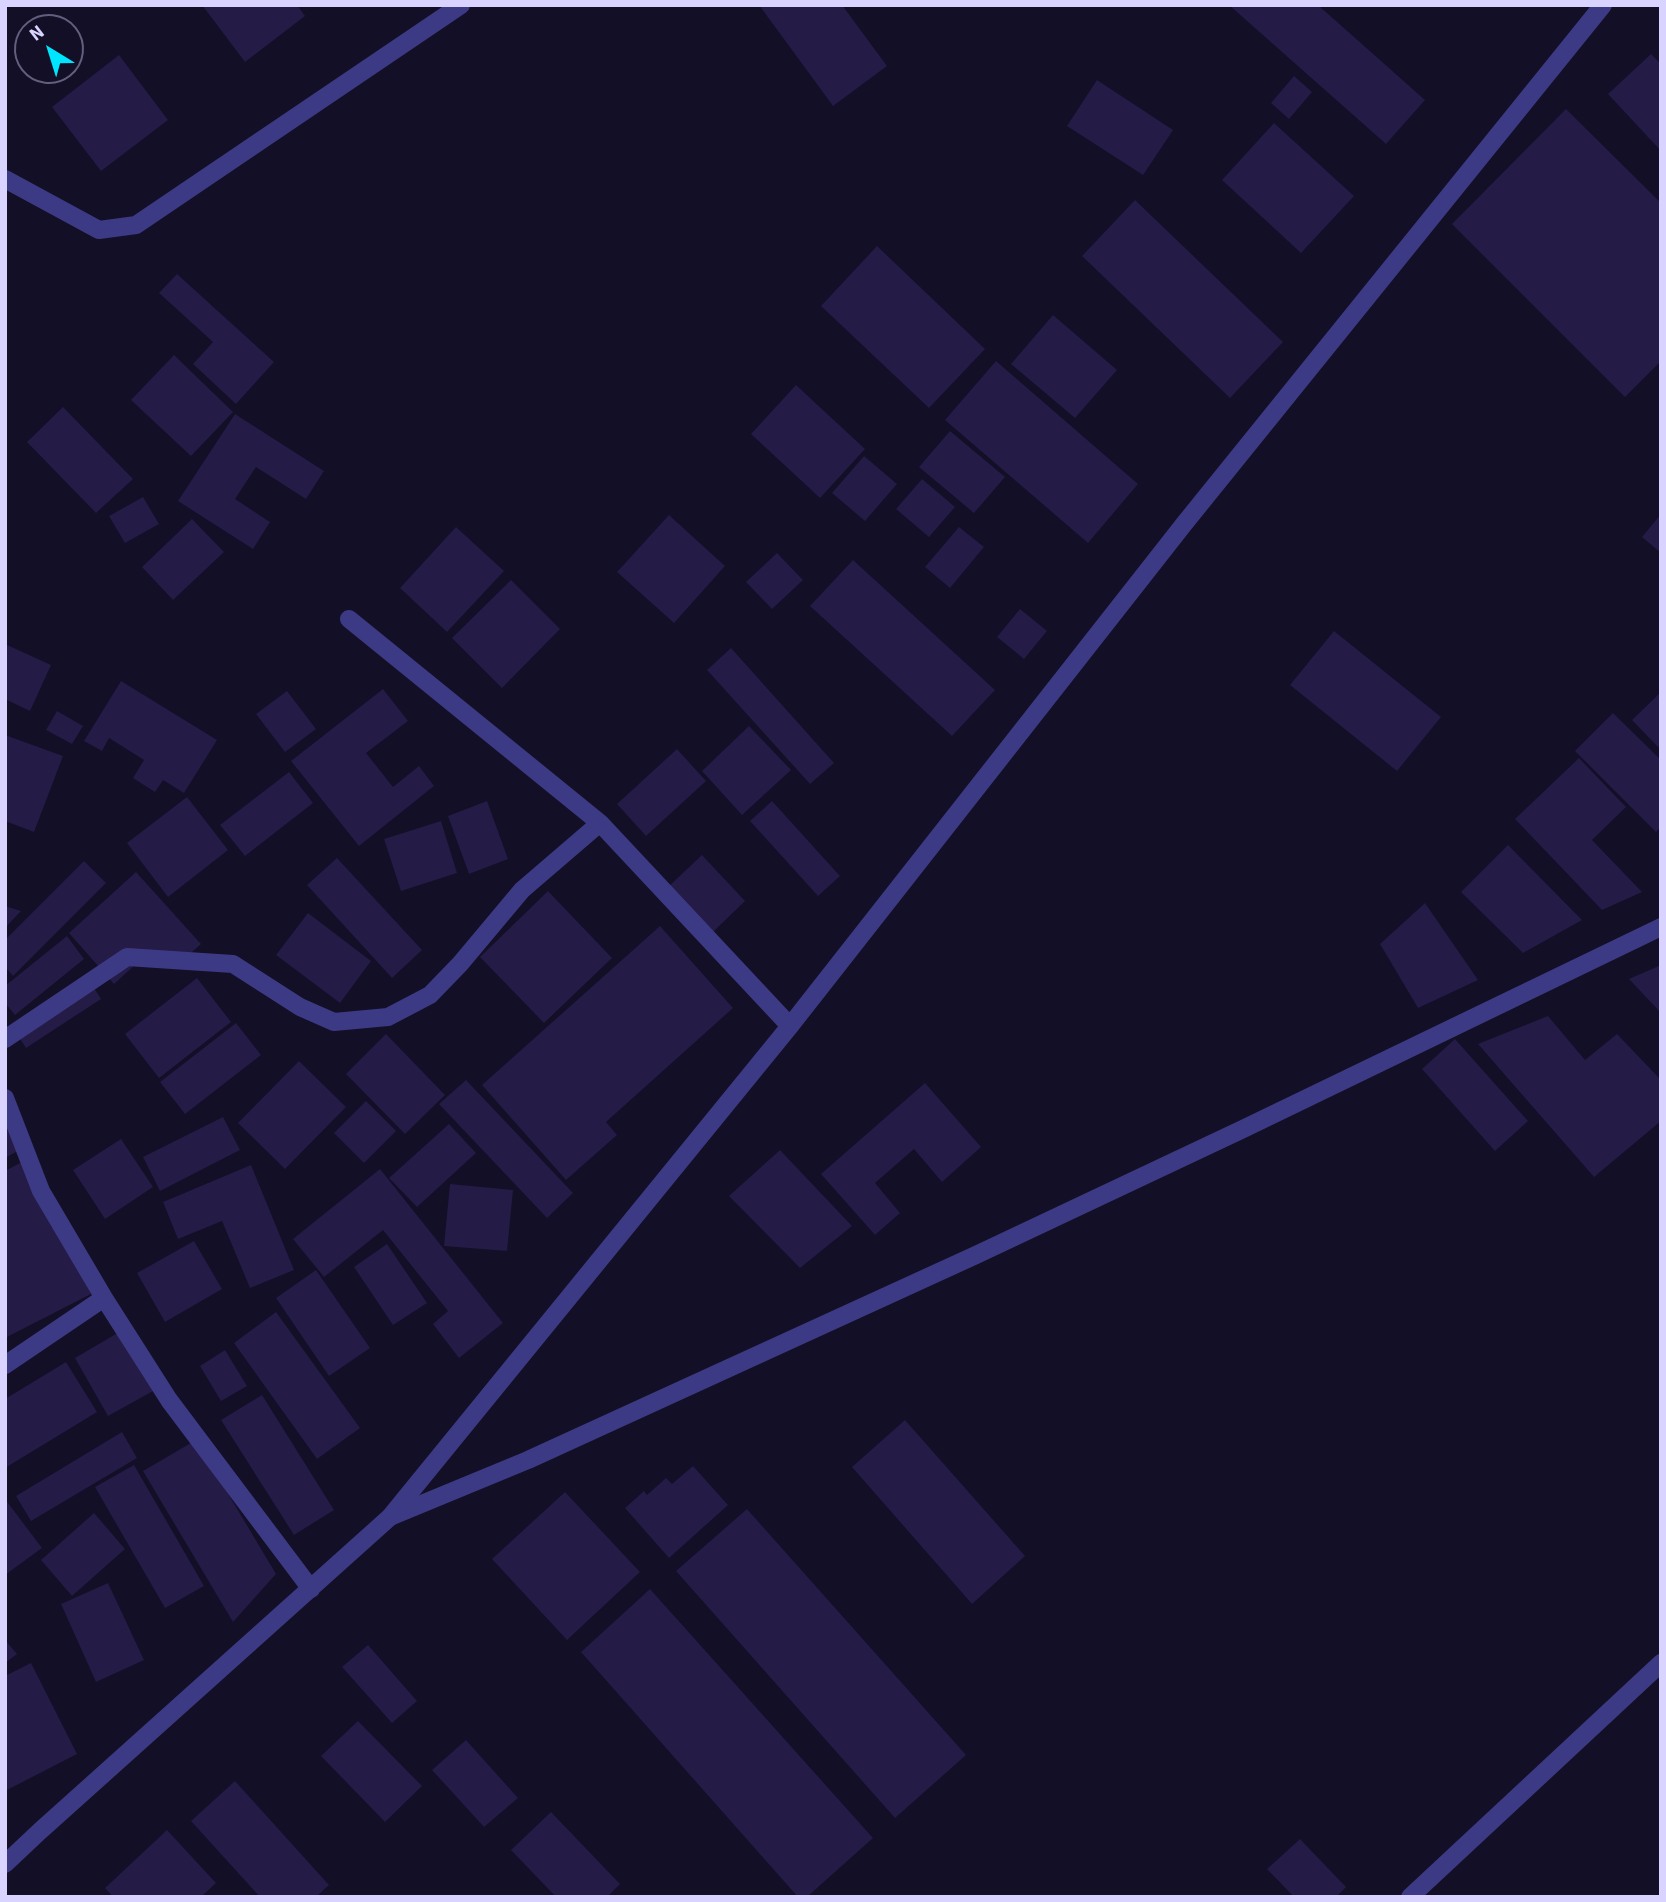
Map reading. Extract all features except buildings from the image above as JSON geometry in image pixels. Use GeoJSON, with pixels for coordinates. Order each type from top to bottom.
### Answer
{"type":"FeatureCollection","features":[{"type":"Feature","properties":{"kind":"street"},"geometry":{"type":"LineString","coordinates":[[5,179],[99,230],[136,225],[461,5]]}},
{"type":"Feature","properties":{"kind":"street"},"geometry":{"type":"LineString","coordinates":[[5,1864],[390,1517],[790,1026],[1184,524],[1603,5]]}},
{"type":"Feature","properties":{"kind":"street"},"geometry":{"type":"LineString","coordinates":[[349,619],[600,823],[790,1026]]}},
{"type":"Feature","properties":{"kind":"street"},"geometry":{"type":"LineString","coordinates":[[5,1039],[127,957],[233,964],[300,1007],[334,1021],[388,1017],[430,995],[460,964],[522,890],[600,823]]}},
{"type":"Feature","properties":{"kind":"street"},"geometry":{"type":"LineString","coordinates":[[390,1517],[528,1460],[976,1255],[1661,927]]}},
{"type":"Feature","properties":{"kind":"street"},"geometry":{"type":"LineString","coordinates":[[5,1098],[41,1191],[104,1298],[169,1400],[311,1589]]}},
{"type":"Feature","properties":{"kind":"street"},"geometry":{"type":"LineString","coordinates":[[5,1365],[104,1298]]}},
{"type":"Feature","properties":{"kind":"street"},"geometry":{"type":"LineString","coordinates":[[1410,1897],[1661,1663]]}}]}
